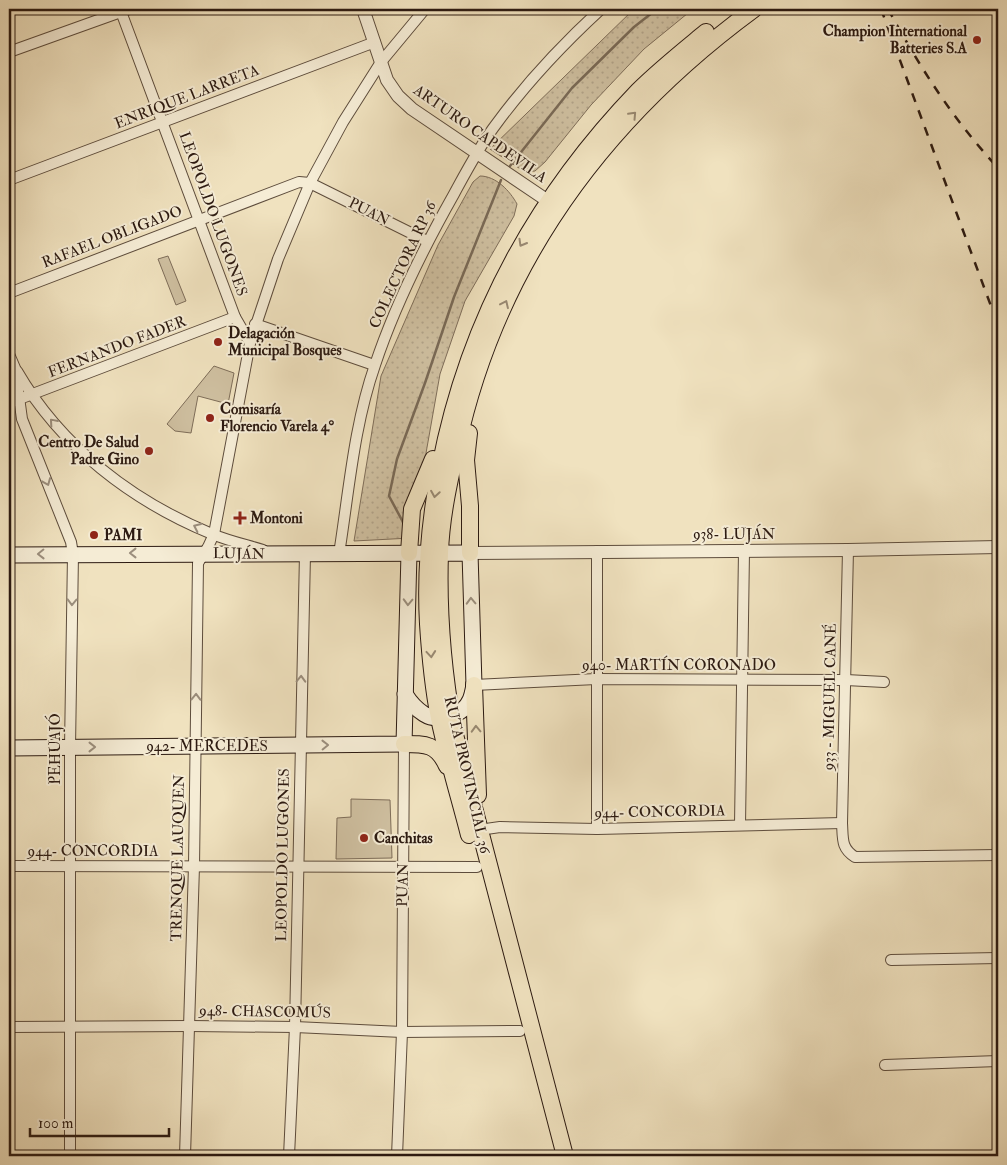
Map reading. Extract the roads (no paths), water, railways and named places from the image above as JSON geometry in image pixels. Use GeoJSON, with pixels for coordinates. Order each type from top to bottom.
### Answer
{"type":"FeatureCollection","features":[{"type":"Feature","properties":{"kind":"main road","name":"RUTA PROVINCIAL 36"},"geometry":{"type":"LineString","coordinates":[[553,1156],[457,790],[445,716],[441,618],[434,553],[437,481],[456,397],[471,351],[499,285],[548,201],[596,138],[640,90],[686,48],[735,9]]}},
{"type":"Feature","properties":{"kind":"main road","name":"RUTA PROVINCIAL 36"},"geometry":{"type":"LineString","coordinates":[[434,553],[460,432],[479,364],[494,327],[532,250],[558,207],[622,126],[677,71],[754,9]]}},
{"type":"Feature","properties":{"kind":"main road"},"geometry":{"type":"LineString","coordinates":[[479,830],[470,506],[466,478],[467,441],[478,393],[490,359],[494,327]]}},
{"type":"Feature","properties":{"kind":"main road"},"geometry":{"type":"LineString","coordinates":[[409,553],[412,509],[415,499],[429,472],[448,410],[456,397]]}},
{"type":"Feature","properties":{"kind":"main road","name":"PUAN"},"geometry":{"type":"LineString","coordinates":[[404,744],[409,553]]}},
{"type":"Feature","properties":{"kind":"main road","name":"LUJÁN"},"geometry":{"type":"LineString","coordinates":[[9,554],[470,553]]}},
{"type":"Feature","properties":{"kind":"main road"},"geometry":{"type":"LineString","coordinates":[[405,694],[410,703],[425,715],[445,716],[458,713],[470,702],[474,685]]}},
{"type":"Feature","properties":{"kind":"main road","name":"RUTA PROVINCIAL 36"},"geometry":{"type":"LineString","coordinates":[[445,716],[479,830],[565,1156]]}},
{"type":"Feature","properties":{"kind":"main road"},"geometry":{"type":"LineString","coordinates":[[404,744],[429,745],[439,752],[457,790]]}},
{"type":"Feature","properties":{"kind":"main road","name":"942- MERCEDES"},"geometry":{"type":"LineString","coordinates":[[9,748],[404,744]]}},
{"type":"Feature","properties":{"kind":"street","name":"ARTURO CAPDEVILA"},"geometry":{"type":"LineString","coordinates":[[362,9],[392,88],[405,103],[548,201]]}},
{"type":"Feature","properties":{"kind":"street","name":"TRENQUE LAUQUEN"},"geometry":{"type":"LineString","coordinates":[[185,1156],[194,866],[198,563],[214,534],[250,343],[278,259],[310,183],[343,122],[381,62],[425,9]]}},
{"type":"Feature","properties":{"kind":"street","name":"COLECTORA RP 36"},"geometry":{"type":"LineString","coordinates":[[339,554],[359,428],[374,366],[399,302],[427,241],[476,153],[496,124],[538,71],[601,9]]}},
{"type":"Feature","properties":{"kind":"street"},"geometry":{"type":"LineString","coordinates":[[9,52],[123,10]]}},
{"type":"Feature","properties":{"kind":"street","name":"LEOPOLDO LUGONES"},"geometry":{"type":"LineString","coordinates":[[123,10],[198,220],[235,317],[250,343]]}},
{"type":"Feature","properties":{"kind":"street","name":"ENRIQUE LARRETA"},"geometry":{"type":"LineString","coordinates":[[9,180],[375,42]]}},
{"type":"Feature","properties":{"kind":"street","name":"RAFAEL OBLIGADO"},"geometry":{"type":"LineString","coordinates":[[9,293],[299,182],[310,183]]}},
{"type":"Feature","properties":{"kind":"street","name":"PUAN"},"geometry":{"type":"LineString","coordinates":[[310,183],[427,241]]}},
{"type":"Feature","properties":{"kind":"street","name":"FERNANDO FADER"},"geometry":{"type":"LineString","coordinates":[[14,402],[235,317]]}},
{"type":"Feature","properties":{"kind":"street"},"geometry":{"type":"LineString","coordinates":[[256,324],[374,366]]}},
{"type":"Feature","properties":{"kind":"street","name":"PEHUAJÓ"},"geometry":{"type":"LineString","coordinates":[[9,354],[15,368],[14,402],[71,542],[73,554],[70,747],[70,1156]]}},
{"type":"Feature","properties":{"kind":"street"},"geometry":{"type":"LineString","coordinates":[[15,368],[31,396],[70,442],[116,482],[164,511],[214,534],[276,554]]}},
{"type":"Feature","properties":{"kind":"street","name":"938- LUJÁN"},"geometry":{"type":"LineString","coordinates":[[470,553],[998,547]]}},
{"type":"Feature","properties":{"kind":"street","name":"933 - MIGUEL CANÉ"},"geometry":{"type":"LineString","coordinates":[[848,550],[842,823],[844,845],[848,852],[855,857],[998,855]]}},
{"type":"Feature","properties":{"kind":"street"},"geometry":{"type":"LineString","coordinates":[[597,551],[597,829]]}},
{"type":"Feature","properties":{"kind":"street"},"geometry":{"type":"LineString","coordinates":[[740,826],[744,551]]}},
{"type":"Feature","properties":{"kind":"street","name":"LEOPOLDO LUGONES"},"geometry":{"type":"LineString","coordinates":[[289,1156],[295,1027],[305,554]]}},
{"type":"Feature","properties":{"kind":"street","name":"940- MARTÍN CORONADO"},"geometry":{"type":"LineString","coordinates":[[474,685],[596,679],[846,680],[884,682]]}},
{"type":"Feature","properties":{"kind":"street","name":"PUAN"},"geometry":{"type":"LineString","coordinates":[[397,1156],[402,1032],[404,744]]}},
{"type":"Feature","properties":{"kind":"street","name":"944- CONCORDIA"},"geometry":{"type":"LineString","coordinates":[[479,830],[500,827],[597,829],[842,823]]}},
{"type":"Feature","properties":{"kind":"street","name":"944- CONCORDIA"},"geometry":{"type":"LineString","coordinates":[[9,866],[477,867]]}},
{"type":"Feature","properties":{"kind":"street"},"geometry":{"type":"LineString","coordinates":[[891,960],[998,958]]}},
{"type":"Feature","properties":{"kind":"street","name":"948- CHASCOMÚS"},"geometry":{"type":"LineString","coordinates":[[9,1027],[190,1026],[295,1027],[402,1032],[520,1031]]}},
{"type":"Feature","properties":{"kind":"street"},"geometry":{"type":"LineString","coordinates":[[885,1065],[998,1061]]}},
{"type":"Feature","properties":{"kind":"waterway"},"geometry":{"type":"LineString","coordinates":[[510,166],[572,88],[634,27],[657,9]]}},
{"type":"Feature","properties":{"kind":"waterway"},"geometry":{"type":"LineString","coordinates":[[404,524],[389,496],[397,459],[454,297],[501,180]]}},
{"type":"Feature","properties":{"kind":"railway"},"geometry":{"type":"LineString","coordinates":[[881,9],[998,325]]}},
{"type":"Feature","properties":{"kind":"railway"},"geometry":{"type":"LineString","coordinates":[[888,9],[938,92],[966,130],[998,168]]}},
{"type":"Feature","properties":{"kind":"place","name":"Champion International Batteries S.A"},"geometry":{"type":"Point","coordinates":[977,40]}},
{"type":"Feature","properties":{"kind":"place","name":"Delagación Municipal Bosques"},"geometry":{"type":"Point","coordinates":[218,342]}},
{"type":"Feature","properties":{"kind":"place","name":"Comisaría Florencio Varela 4°"},"geometry":{"type":"Point","coordinates":[210,418]}},
{"type":"Feature","properties":{"kind":"place","name":"Centro De Salud Padre Gino"},"geometry":{"type":"Point","coordinates":[149,451]}},
{"type":"Feature","properties":{"kind":"place","name":"Montoni"},"geometry":{"type":"Point","coordinates":[240,518]}},
{"type":"Feature","properties":{"kind":"place","name":"PAMI"},"geometry":{"type":"Point","coordinates":[94,535]}},
{"type":"Feature","properties":{"kind":"place","name":"Canchitas"},"geometry":{"type":"Point","coordinates":[364,838]}}]}
